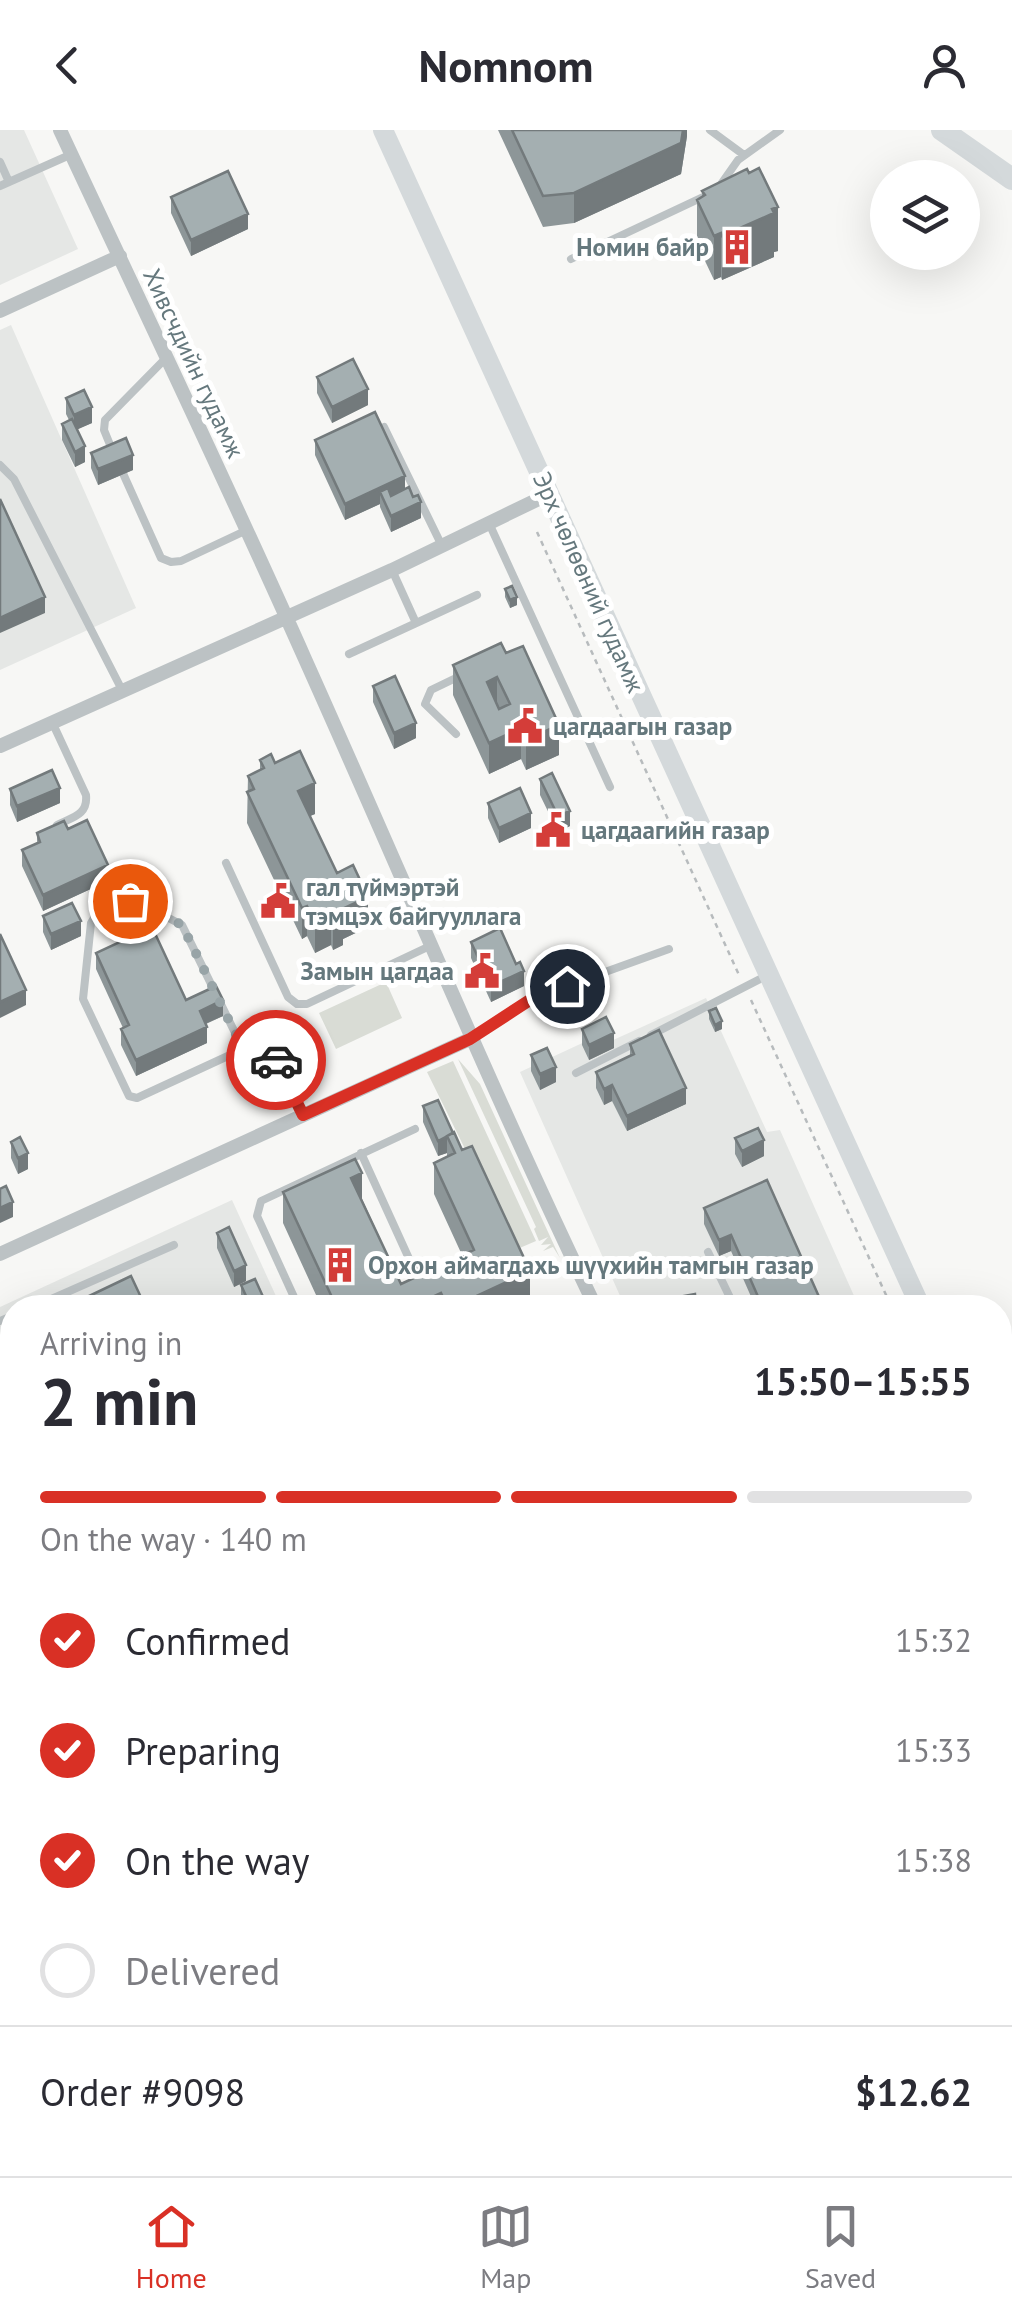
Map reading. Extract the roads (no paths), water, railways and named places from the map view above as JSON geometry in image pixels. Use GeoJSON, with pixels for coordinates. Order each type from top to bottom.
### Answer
{"type":"FeatureCollection","features":[{"type":"Feature","properties":{"kind":"highway"},"geometry":{"type":"LineString","coordinates":[[942,130],[1012,179]]}},
{"type":"Feature","properties":{"kind":"main road","name":"Эрх чөлөөний гудамж"},"geometry":{"type":"LineString","coordinates":[[383,130],[915,1295]]}},
{"type":"Feature","properties":{"kind":"street","name":"Хивсчдийн гудамж"},"geometry":{"type":"LineString","coordinates":[[60,130],[247,530],[470,1039],[590,1295]]}},
{"type":"Feature","properties":{"kind":"street"},"geometry":{"type":"LineString","coordinates":[[0,311],[120,256]]}},
{"type":"Feature","properties":{"kind":"street"},"geometry":{"type":"LineString","coordinates":[[0,746],[392,570],[549,494]]}},
{"type":"Feature","properties":{"kind":"street"},"geometry":{"type":"LineString","coordinates":[[0,1254],[470,1039]]}},
{"type":"Feature","properties":{"kind":"lane"},"geometry":{"type":"LineString","coordinates":[[710,130],[744,155]]}},
{"type":"Feature","properties":{"kind":"lane"},"geometry":{"type":"LineString","coordinates":[[571,258],[704,197],[720,186],[744,155],[780,130]]}},
{"type":"Feature","properties":{"kind":"lane"},"geometry":{"type":"LineString","coordinates":[[0,162],[5,184],[72,154]]}},
{"type":"Feature","properties":{"kind":"lane"},"geometry":{"type":"LineString","coordinates":[[166,358],[105,420],[104,430],[162,558],[171,562],[181,560],[247,530]]}},
{"type":"Feature","properties":{"kind":"lane"},"geometry":{"type":"LineString","coordinates":[[384,426],[441,544]]}},
{"type":"Feature","properties":{"kind":"lane"},"geometry":{"type":"LineString","coordinates":[[0,466],[14,478],[122,690]]}},
{"type":"Feature","properties":{"kind":"lane"},"geometry":{"type":"LineString","coordinates":[[488,522],[610,787]]}},
{"type":"Feature","properties":{"kind":"lane"},"geometry":{"type":"LineString","coordinates":[[392,570],[416,623]]}},
{"type":"Feature","properties":{"kind":"lane"},"geometry":{"type":"LineString","coordinates":[[349,654],[477,595]]}},
{"type":"Feature","properties":{"kind":"lane"},"geometry":{"type":"LineString","coordinates":[[524,645],[540,638]]}},
{"type":"Feature","properties":{"kind":"lane"},"geometry":{"type":"LineString","coordinates":[[456,734],[425,704],[430,690],[478,668]]}},
{"type":"Feature","properties":{"kind":"lane"},"geometry":{"type":"LineString","coordinates":[[51,828],[84,812],[87,805],[52,722]]}},
{"type":"Feature","properties":{"kind":"lane"},"geometry":{"type":"LineString","coordinates":[[226,863],[288,997],[297,1004],[307,1004],[432,945]]}},
{"type":"Feature","properties":{"kind":"lane"},"geometry":{"type":"LineString","coordinates":[[82,924],[136,901],[182,925],[243,1049]]}},
{"type":"Feature","properties":{"kind":"lane"},"geometry":{"type":"LineString","coordinates":[[94,918],[82,999],[129,1096],[136,1098],[243,1049],[258,1046],[267,1049],[279,1063],[303,1115]]}},
{"type":"Feature","properties":{"kind":"lane"},"geometry":{"type":"LineString","coordinates":[[470,1039],[533,998],[668,949]]}},
{"type":"Feature","properties":{"kind":"lane"},"geometry":{"type":"LineString","coordinates":[[576,1072],[768,975]]}},
{"type":"Feature","properties":{"kind":"lane"},"geometry":{"type":"LineString","coordinates":[[293,1295],[257,1216],[261,1202],[415,1128]]}},
{"type":"Feature","properties":{"kind":"lane"},"geometry":{"type":"LineString","coordinates":[[360,1153],[423,1290]]}},
{"type":"Feature","properties":{"kind":"lane"},"geometry":{"type":"LineString","coordinates":[[61,1295],[174,1245]]}},
{"type":"Feature","properties":{"kind":"lane"},"geometry":{"type":"LineString","coordinates":[[708,1252],[729,1295]]}},
{"type":"Feature","properties":{"kind":"place","name":"Номин байр"},"geometry":{"type":"Point","coordinates":[737,247]}},
{"type":"Feature","properties":{"kind":"place","name":"цагдаагын газар"},"geometry":{"type":"Point","coordinates":[525,726]}},
{"type":"Feature","properties":{"kind":"place","name":"цагдаагийн газар"},"geometry":{"type":"Point","coordinates":[553,830]}},
{"type":"Feature","properties":{"kind":"place","name":"гал түймэртэй тэмцэх байгууллага"},"geometry":{"type":"Point","coordinates":[278,901]}},
{"type":"Feature","properties":{"kind":"place","name":"Замын цагдаа"},"geometry":{"type":"Point","coordinates":[482,971]}},
{"type":"Feature","properties":{"kind":"place","name":"Орхон аймагдахь шүүхийн тамгын газар"},"geometry":{"type":"Point","coordinates":[340,1265]}}]}
